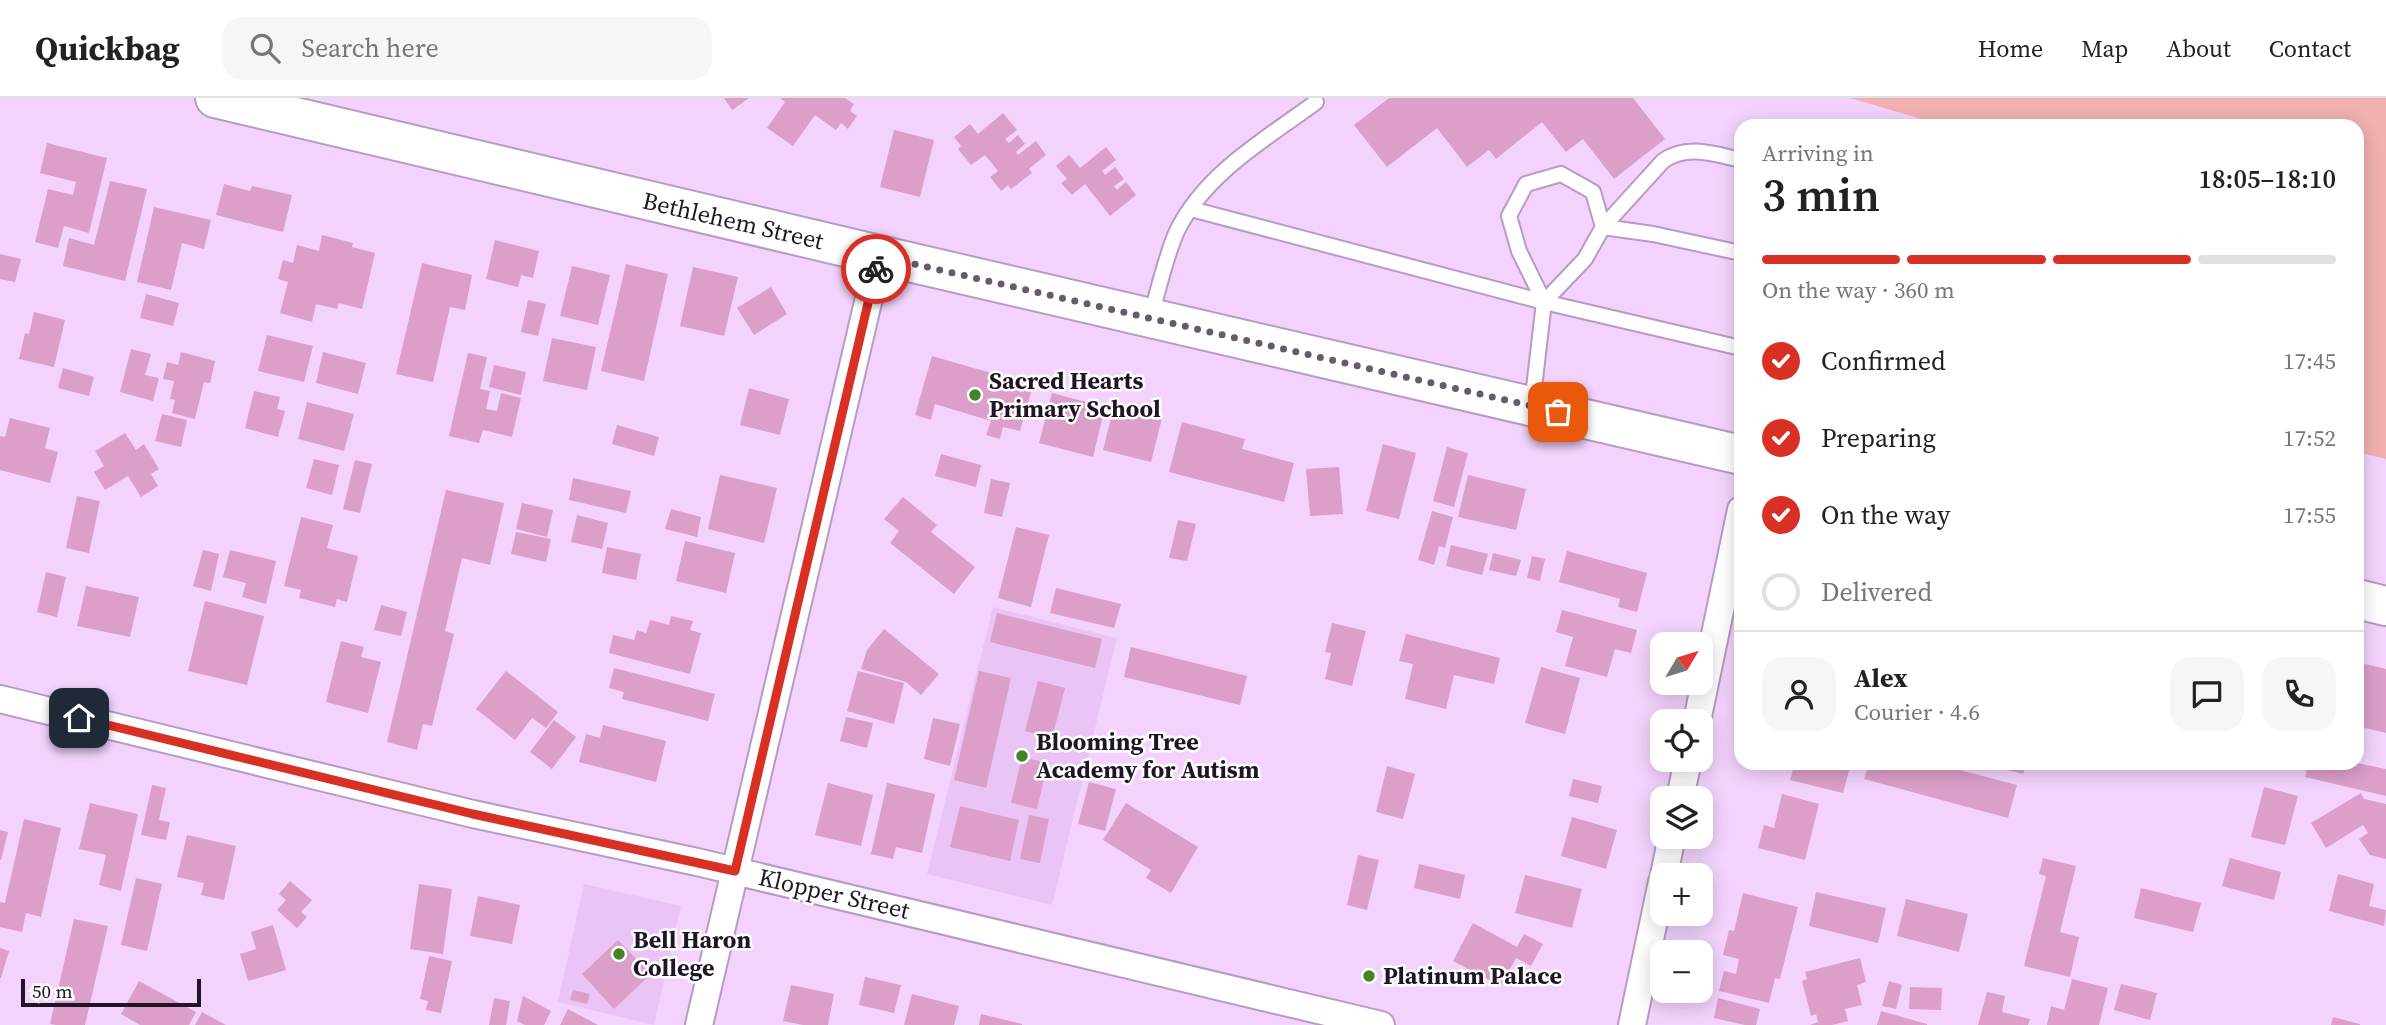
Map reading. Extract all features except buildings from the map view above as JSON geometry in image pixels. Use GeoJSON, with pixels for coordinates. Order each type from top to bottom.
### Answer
{"type":"FeatureCollection","features":[{"type":"Feature","properties":{"kind":"main road","name":"Bethlehem Street"},"geometry":{"type":"LineString","coordinates":[[215,98],[879,256],[1734,453]]}},
{"type":"Feature","properties":{"kind":"main road"},"geometry":{"type":"LineString","coordinates":[[2364,601],[2386,606]]}},
{"type":"Feature","properties":{"kind":"street"},"geometry":{"type":"LineString","coordinates":[[699,1025],[879,256]]}},
{"type":"Feature","properties":{"kind":"street"},"geometry":{"type":"LineString","coordinates":[[1700,709],[1734,544]]}},
{"type":"Feature","properties":{"kind":"street","name":"Klopper Street"},"geometry":{"type":"LineString","coordinates":[[0,699],[473,814],[735,871],[1381,1025]]}},
{"type":"Feature","properties":{"kind":"street"},"geometry":{"type":"LineString","coordinates":[[1632,1025],[1653,926]]}},
{"type":"Feature","properties":{"kind":"lane"},"geometry":{"type":"LineString","coordinates":[[1150,318],[1178,230],[1203,192],[1234,162],[1315,102]]}},
{"type":"Feature","properties":{"kind":"lane"},"geometry":{"type":"LineString","coordinates":[[1545,302],[1585,259],[1603,227],[1662,161],[1677,152],[1703,151],[1734,158]]}},
{"type":"Feature","properties":{"kind":"lane"},"geometry":{"type":"LineString","coordinates":[[1532,406],[1545,302],[1519,251],[1509,216],[1526,184],[1561,174],[1593,192],[1603,227]]}},
{"type":"Feature","properties":{"kind":"lane"},"geometry":{"type":"LineString","coordinates":[[1191,209],[1545,302],[1734,346]]}},
{"type":"Feature","properties":{"kind":"lane"},"geometry":{"type":"LineString","coordinates":[[1603,227],[1653,234],[1734,251]]}},
{"type":"Feature","properties":{"kind":"shaded area"},"geometry":{"type":"Polygon","coordinates":[[[1850,98],[2386,98],[2386,459],[2364,454],[2364,119],[1922,119],[1850,98]]]}},
{"type":"Feature","properties":{"kind":"shaded area","name":"Blooming Tree Academy for Autism"},"geometry":{"type":"Polygon","coordinates":[[[993,607],[1117,638],[1052,905],[927,874],[993,607]]]}},
{"type":"Feature","properties":{"kind":"shaded area","name":"Bell Haron College"},"geometry":{"type":"Polygon","coordinates":[[[584,884],[681,906],[654,1025],[558,1002],[584,884]]]}},
{"type":"Feature","properties":{"kind":"way so far"},"geometry":{"type":"LineString","coordinates":[[876,269],[879,256],[1558,412]]}},
{"type":"Feature","properties":{"kind":"place","name":"Sacred Hearts Primary School"},"geometry":{"type":"Point","coordinates":[975,395]}},
{"type":"Feature","properties":{"kind":"place","name":"Blooming Tree Academy for Autism"},"geometry":{"type":"Point","coordinates":[1022,756]}},
{"type":"Feature","properties":{"kind":"place","name":"Bell Haron College"},"geometry":{"type":"Point","coordinates":[619,954]}},
{"type":"Feature","properties":{"kind":"place","name":"Platinum Palace"},"geometry":{"type":"Point","coordinates":[1369,976]}},
{"type":"Feature","properties":{"kind":"route"},"geometry":{"type":"LineString","coordinates":[[79,718],[473,814],[735,871],[876,269]]}}]}
